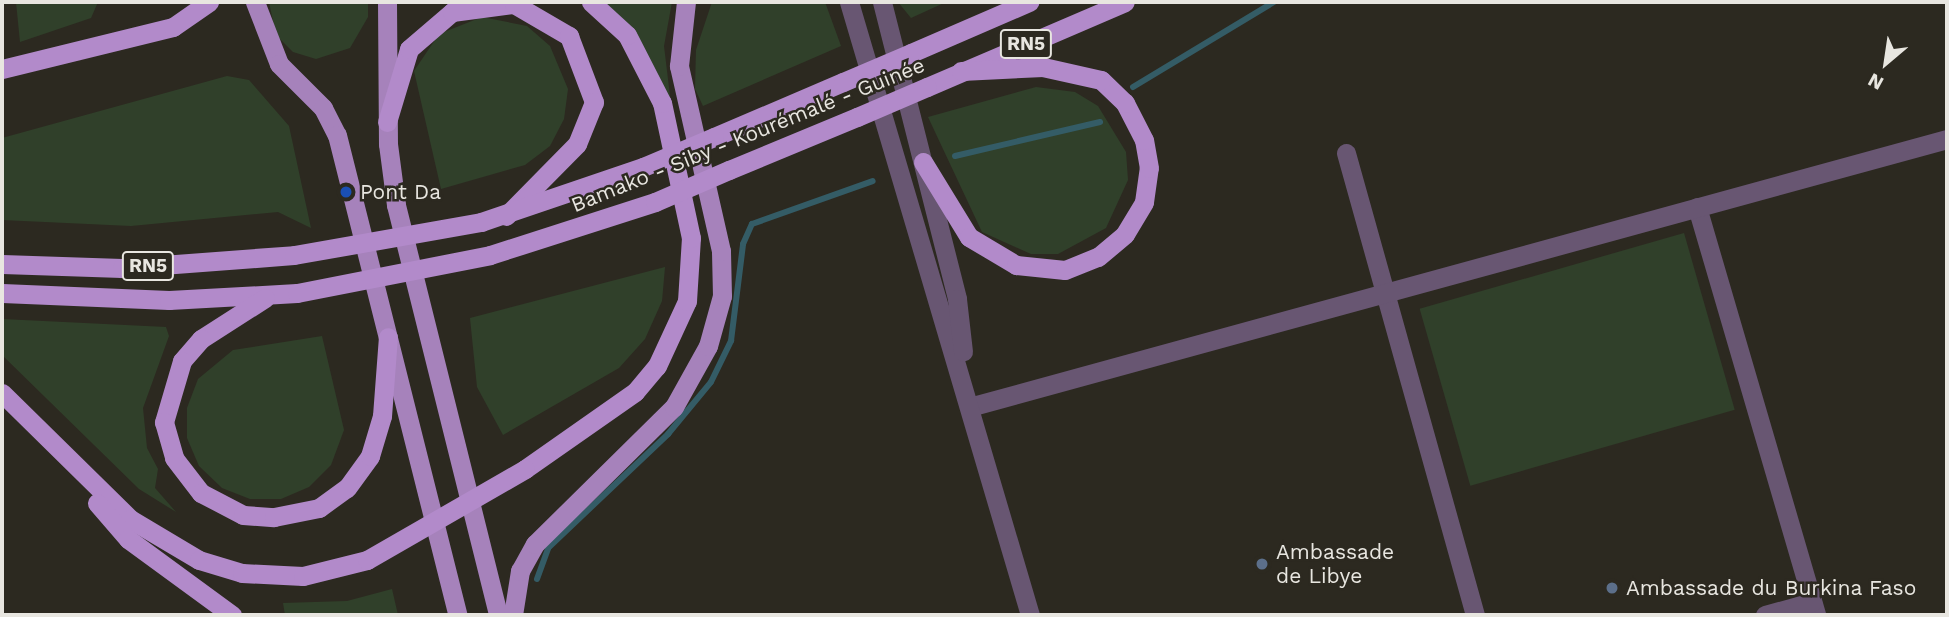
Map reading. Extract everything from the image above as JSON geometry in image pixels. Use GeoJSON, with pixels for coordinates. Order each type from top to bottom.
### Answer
{"type":"FeatureCollection","features":[{"type":"Feature","properties":{"kind":"highway"},"geometry":{"type":"LineString","coordinates":[[2,69],[173,27],[209,2]]}},
{"type":"Feature","properties":{"kind":"highway"},"geometry":{"type":"LineString","coordinates":[[78,474],[130,519],[199,560],[242,573],[303,576],[368,559],[525,469],[635,391],[657,366],[687,301],[691,238],[662,103],[627,35],[591,2]]}},
{"type":"Feature","properties":{"kind":"highway","name":"Bamako - Siby - Kourémalé - Guinée"},"geometry":{"type":"LineString","coordinates":[[2,264],[122,268],[294,255],[431,236],[506,216],[643,167],[1029,2]]}},
{"type":"Feature","properties":{"kind":"highway","name":"Bamako - Siby - Kourémalé - Guinée"},"geometry":{"type":"LineString","coordinates":[[2,293],[265,298],[490,254],[655,202],[1125,2]]}},
{"type":"Feature","properties":{"kind":"highway"},"geometry":{"type":"LineString","coordinates":[[387,122],[409,49],[452,12],[514,4],[569,36],[594,102],[577,144],[506,216]]}},
{"type":"Feature","properties":{"kind":"highway"},"geometry":{"type":"LineString","coordinates":[[923,162],[969,237],[1016,265],[1065,270],[1098,257],[1125,234],[1143,202],[1149,168],[1144,140],[1125,103],[1101,80],[1043,66],[961,71]]}},
{"type":"Feature","properties":{"kind":"highway"},"geometry":{"type":"LineString","coordinates":[[265,298],[201,339],[182,361],[164,422],[174,458],[201,493],[243,515],[274,517],[318,508],[347,488],[370,456],[382,416],[388,337]]}},
{"type":"Feature","properties":{"kind":"highway"},"geometry":{"type":"LineString","coordinates":[[2,393],[78,474],[128,539],[232,615]]}},
{"type":"Feature","properties":{"kind":"main road"},"geometry":{"type":"LineString","coordinates":[[255,2],[279,64],[323,108],[337,135],[458,615]]}},
{"type":"Feature","properties":{"kind":"main road"},"geometry":{"type":"LineString","coordinates":[[387,2],[387,122],[396,205],[498,615]]}},
{"type":"Feature","properties":{"kind":"main road"},"geometry":{"type":"LineString","coordinates":[[513,615],[520,571],[535,544],[674,407],[708,346],[722,296],[721,251],[679,66],[686,2]]}},
{"type":"Feature","properties":{"kind":"street"},"geometry":{"type":"LineString","coordinates":[[849,2],[935,299],[965,377],[1030,615]]}},
{"type":"Feature","properties":{"kind":"street"},"geometry":{"type":"LineString","coordinates":[[882,2],[957,299],[965,377]]}},
{"type":"Feature","properties":{"kind":"street"},"geometry":{"type":"LineString","coordinates":[[973,406],[1947,139]]}},
{"type":"Feature","properties":{"kind":"street"},"geometry":{"type":"LineString","coordinates":[[1346,153],[1387,291],[1475,615]]}},
{"type":"Feature","properties":{"kind":"street"},"geometry":{"type":"LineString","coordinates":[[1697,207],[1814,609],[1765,615]]}},
{"type":"Feature","properties":{"kind":"green space"},"geometry":{"type":"Polygon","coordinates":[[[16,2],[98,2],[91,18],[20,42],[16,2]]]}},
{"type":"Feature","properties":{"kind":"green space"},"geometry":{"type":"Polygon","coordinates":[[[269,2],[368,2],[368,17],[350,48],[316,59],[293,52],[276,35],[269,2]]]}},
{"type":"Feature","properties":{"kind":"green space"},"geometry":{"type":"Polygon","coordinates":[[[603,2],[672,2],[664,46],[671,104],[636,36],[603,2]]]}},
{"type":"Feature","properties":{"kind":"green space"},"geometry":{"type":"Polygon","coordinates":[[[712,2],[825,2],[841,46],[703,106],[695,89],[696,50],[712,2]]]}},
{"type":"Feature","properties":{"kind":"green space"},"geometry":{"type":"Polygon","coordinates":[[[898,2],[946,2],[911,18],[898,2]]]}},
{"type":"Feature","properties":{"kind":"green space"},"geometry":{"type":"Polygon","coordinates":[[[482,17],[527,26],[550,46],[568,89],[564,119],[550,146],[525,165],[441,189],[414,71],[439,34],[482,17]]]}},
{"type":"Feature","properties":{"kind":"green space"},"geometry":{"type":"Polygon","coordinates":[[[227,76],[249,80],[289,126],[311,228],[278,212],[131,226],[2,220],[2,138],[227,76]]]}},
{"type":"Feature","properties":{"kind":"green space"},"geometry":{"type":"Polygon","coordinates":[[[1036,87],[1075,92],[1098,106],[1126,152],[1128,180],[1106,228],[1058,254],[1031,254],[982,232],[928,117],[1036,87]]]}},
{"type":"Feature","properties":{"kind":"green space"},"geometry":{"type":"Polygon","coordinates":[[[1684,233],[1735,410],[1470,486],[1420,309],[1684,233]]]}},
{"type":"Feature","properties":{"kind":"green space"},"geometry":{"type":"Polygon","coordinates":[[[665,267],[662,301],[645,339],[619,368],[503,435],[477,387],[470,318],[665,267]]]}},
{"type":"Feature","properties":{"kind":"green space"},"geometry":{"type":"Polygon","coordinates":[[[2,319],[166,327],[169,336],[143,408],[147,448],[158,469],[155,488],[176,512],[139,489],[2,355],[2,319]]]}},
{"type":"Feature","properties":{"kind":"green space"},"geometry":{"type":"Polygon","coordinates":[[[322,336],[344,430],[331,465],[309,487],[281,499],[250,499],[222,488],[199,466],[187,438],[187,408],[198,379],[233,350],[322,336]]]}},
{"type":"Feature","properties":{"kind":"green space"},"geometry":{"type":"Polygon","coordinates":[[[392,589],[398,615],[285,615],[283,603],[347,601],[392,589]]]}},
{"type":"Feature","properties":{"kind":"waterway"},"geometry":{"type":"LineString","coordinates":[[1133,87],[1274,2]]}},
{"type":"Feature","properties":{"kind":"waterway"},"geometry":{"type":"LineString","coordinates":[[955,156],[1100,122]]}},
{"type":"Feature","properties":{"kind":"waterway"},"geometry":{"type":"LineString","coordinates":[[537,579],[548,548],[668,434],[711,382],[731,341],[743,244],[752,224],[873,181]]}},
{"type":"Feature","properties":{"kind":"place","name":"Pont Da"},"geometry":{"type":"Point","coordinates":[346,192]}},
{"type":"Feature","properties":{"kind":"place","name":"Ambassade de Libye"},"geometry":{"type":"Point","coordinates":[1262,564]}},
{"type":"Feature","properties":{"kind":"place","name":"Ambassade du Burkina Faso"},"geometry":{"type":"Point","coordinates":[1612,588]}}]}
